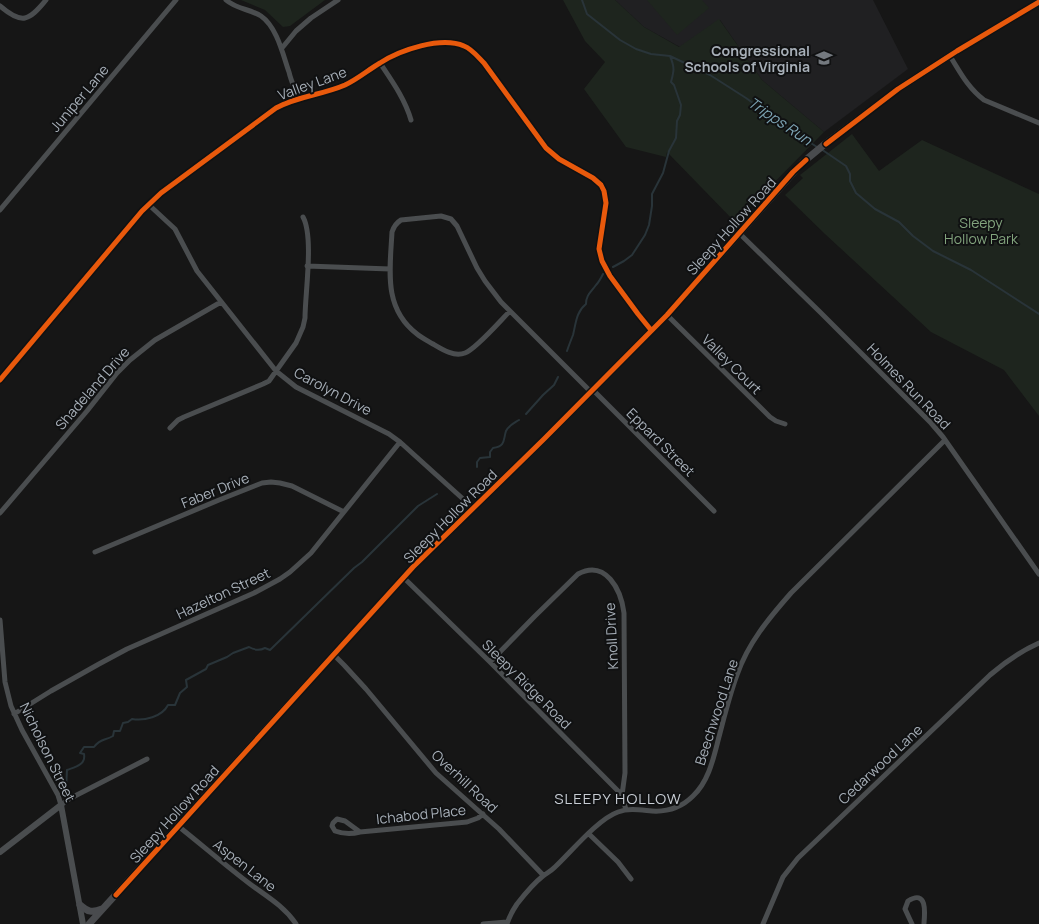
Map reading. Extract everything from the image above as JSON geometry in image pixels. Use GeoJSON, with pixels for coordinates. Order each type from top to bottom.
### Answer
{"type":"FeatureCollection","features":[{"type":"Feature","properties":{"kind":"main road","name":"Sleepy Hollow Road"},"geometry":{"type":"LineString","coordinates":[[94,923],[103,909],[404,578],[667,315],[793,172],[826,144],[898,89],[1039,2]]}},
{"type":"Feature","properties":{"kind":"main road"},"geometry":{"type":"LineString","coordinates":[[80,905],[91,912],[103,909]]}},
{"type":"Feature","properties":{"kind":"street"},"geometry":{"type":"LineString","coordinates":[[0,6],[14,17],[23,18],[32,16],[46,0]]}},
{"type":"Feature","properties":{"kind":"street","name":"Juniper Lane"},"geometry":{"type":"LineString","coordinates":[[0,210],[176,0]]}},
{"type":"Feature","properties":{"kind":"street"},"geometry":{"type":"LineString","coordinates":[[226,0],[236,7],[261,16],[271,28],[282,48],[288,72],[298,98]]}},
{"type":"Feature","properties":{"kind":"street"},"geometry":{"type":"LineString","coordinates":[[282,48],[306,23],[338,0]]}},
{"type":"Feature","properties":{"kind":"street","name":"Valley Lane"},"geometry":{"type":"LineString","coordinates":[[0,380],[148,204],[162,193],[276,108],[287,102],[345,84],[401,52],[437,43],[456,43],[474,53],[484,63],[546,148],[559,159],[593,178],[601,185],[604,190],[606,203],[599,249],[602,261],[610,276],[651,330]]}},
{"type":"Feature","properties":{"kind":"street"},"geometry":{"type":"LineString","coordinates":[[950,56],[966,82],[984,100],[1039,123]]}},
{"type":"Feature","properties":{"kind":"street"},"geometry":{"type":"LineString","coordinates":[[380,63],[401,96],[411,120]]}},
{"type":"Feature","properties":{"kind":"street","name":"Carolyn Drive"},"geometry":{"type":"LineString","coordinates":[[148,204],[175,229],[197,271],[276,371],[296,387],[380,429],[400,442],[473,508]]}},
{"type":"Feature","properties":{"kind":"street","name":"Eppard Street"},"geometry":{"type":"LineString","coordinates":[[510,311],[474,347],[458,354],[449,352],[418,335],[403,320],[396,309],[391,292],[392,232],[397,223],[405,220],[441,216],[454,222],[477,268],[493,292],[510,311],[714,511]]}},
{"type":"Feature","properties":{"kind":"street"},"geometry":{"type":"LineString","coordinates":[[170,428],[184,417],[269,381],[296,343],[305,318],[308,228],[303,218]]}},
{"type":"Feature","properties":{"kind":"street","name":"Holmes Run Road"},"geometry":{"type":"LineString","coordinates":[[739,233],[931,423],[1039,574]]}},
{"type":"Feature","properties":{"kind":"street"},"geometry":{"type":"LineString","coordinates":[[307,266],[390,269]]}},
{"type":"Feature","properties":{"kind":"street","name":"Shadeland Drive"},"geometry":{"type":"LineString","coordinates":[[0,513],[130,360],[155,340],[221,302]]}},
{"type":"Feature","properties":{"kind":"street","name":"Valley Court"},"geometry":{"type":"LineString","coordinates":[[667,315],[770,417],[786,424]]}},
{"type":"Feature","properties":{"kind":"street","name":"Beechwood Lane"},"geometry":{"type":"LineString","coordinates":[[507,923],[516,905],[543,876],[610,816],[634,809],[654,811],[673,809],[686,802],[698,791],[706,780],[709,771],[737,674],[760,631],[791,593],[945,440]]}},
{"type":"Feature","properties":{"kind":"street","name":"Hazelton Street"},"geometry":{"type":"LineString","coordinates":[[14,714],[120,653],[254,593],[280,579],[311,553],[400,442]]}},
{"type":"Feature","properties":{"kind":"street","name":"Faber Drive"},"geometry":{"type":"LineString","coordinates":[[96,552],[262,483],[271,482],[292,486],[344,512]]}},
{"type":"Feature","properties":{"kind":"street","name":"Knoll Drive"},"geometry":{"type":"LineString","coordinates":[[490,662],[578,574],[593,570],[606,575],[616,586],[620,594],[624,613],[625,774],[622,795]]}},
{"type":"Feature","properties":{"kind":"street","name":"Sleepy Ridge Road"},"geometry":{"type":"LineString","coordinates":[[404,578],[622,795],[626,810]]}},
{"type":"Feature","properties":{"kind":"street","name":"Nicholson Street"},"geometry":{"type":"LineString","coordinates":[[0,620],[3,682],[14,714],[58,795],[83,924]]}},
{"type":"Feature","properties":{"kind":"street","name":"Cedarwood Lane"},"geometry":{"type":"LineString","coordinates":[[763,924],[784,877],[804,852],[990,674],[1005,662],[1039,643]]}},
{"type":"Feature","properties":{"kind":"street","name":"Overhill Road"},"geometry":{"type":"LineString","coordinates":[[334,655],[366,689],[436,773],[510,839],[543,876]]}},
{"type":"Feature","properties":{"kind":"street"},"geometry":{"type":"LineString","coordinates":[[0,852],[69,799],[147,759]]}},
{"type":"Feature","properties":{"kind":"street","name":"Ichabod Place"},"geometry":{"type":"LineString","coordinates":[[360,832],[340,819],[333,823],[333,829],[340,833],[356,833],[467,822],[473,821],[483,814]]}},
{"type":"Feature","properties":{"kind":"street","name":"Aspen Lane"},"geometry":{"type":"LineString","coordinates":[[178,826],[279,905],[296,924]]}},
{"type":"Feature","properties":{"kind":"street"},"geometry":{"type":"LineString","coordinates":[[589,834],[618,862],[631,879]]}},
{"type":"Feature","properties":{"kind":"street"},"geometry":{"type":"LineString","coordinates":[[912,924],[905,909],[908,901],[915,898],[924,904],[926,924],[916,924]]}},
{"type":"Feature","properties":{"kind":"street"},"geometry":{"type":"LineString","coordinates":[[483,924],[507,923]]}},
{"type":"Feature","properties":{"kind":"shaded area","name":"Congressional Schools of Virginia"},"geometry":{"type":"Polygon","coordinates":[[[615,0],[873,0],[908,69],[824,132],[762,80],[720,20],[680,47],[644,27],[615,0]]]}},
{"type":"Feature","properties":{"kind":"green space"},"geometry":{"type":"Polygon","coordinates":[[[241,0],[325,0],[290,26],[283,27],[265,10],[241,0]]]}},
{"type":"Feature","properties":{"kind":"green space"},"geometry":{"type":"Polygon","coordinates":[[[563,0],[615,0],[644,27],[679,47],[719,19],[762,80],[824,132],[735,222],[667,152],[666,157],[626,147],[584,89],[605,62],[585,41],[563,0]]]}},
{"type":"Feature","properties":{"kind":"green space"},"geometry":{"type":"Polygon","coordinates":[[[647,0],[702,0],[709,8],[677,35],[647,0]]]}},
{"type":"Feature","properties":{"kind":"green space","name":"Sleepy Hollow Park"},"geometry":{"type":"Polygon","coordinates":[[[852,134],[879,171],[922,140],[1039,194],[1039,416],[1004,370],[931,332],[785,195],[803,178],[800,175],[852,134]]]}},
{"type":"Feature","properties":{"kind":"waterway","name":"Tripps Run"},"geometry":{"type":"LineString","coordinates":[[582,0],[587,14],[620,40],[636,49],[651,54],[670,56],[710,75],[817,147]]}},
{"type":"Feature","properties":{"kind":"waterway"},"geometry":{"type":"LineString","coordinates":[[613,267],[632,255],[645,235],[649,225],[652,194],[663,173],[669,151],[676,138],[677,121],[681,105],[674,85],[671,82],[674,69],[670,56]]}},
{"type":"Feature","properties":{"kind":"waterway","name":"Tripps Run"},"geometry":{"type":"LineString","coordinates":[[821,149],[846,166],[856,193],[875,209],[899,222],[913,236],[933,251],[971,270],[1039,314]]}},
{"type":"Feature","properties":{"kind":"waterway"},"geometry":{"type":"LineString","coordinates":[[567,351],[578,314],[603,274]]}},
{"type":"Feature","properties":{"kind":"waterway"},"geometry":{"type":"LineString","coordinates":[[526,414],[554,385],[558,377]]}},
{"type":"Feature","properties":{"kind":"waterway"},"geometry":{"type":"LineString","coordinates":[[477,467],[477,462],[480,458],[490,457],[490,452],[493,448],[502,444],[507,429],[519,420]]}},
{"type":"Feature","properties":{"kind":"waterway"},"geometry":{"type":"LineString","coordinates":[[66,790],[67,770],[82,763],[84,754],[80,753],[84,747],[94,747],[101,741],[113,736],[114,731],[120,731],[123,723],[132,719],[152,717],[162,713],[168,705],[175,705],[180,693],[187,687],[186,680],[206,669],[208,665],[249,647],[257,650],[265,648],[270,650],[418,506],[437,494]]}},
{"type":"Feature","properties":{"kind":"cycle path"},"geometry":{"type":"LineString","coordinates":[[826,144],[898,89],[1039,2]]}},
{"type":"Feature","properties":{"kind":"cycle path"},"geometry":{"type":"LineString","coordinates":[[0,380],[142,211],[161,193],[276,108],[345,85],[398,53],[421,46],[444,43],[455,43],[472,51],[484,63],[546,148],[559,159],[593,178],[601,185],[606,203],[599,249],[602,261],[610,276],[651,330]]}},
{"type":"Feature","properties":{"kind":"cycle path"},"geometry":{"type":"LineString","coordinates":[[116,895],[413,567],[667,315],[793,172],[806,160]]}},
{"type":"Feature","properties":{"kind":"place","name":"Congressional Schools of Virginia"},"geometry":{"type":"Point","coordinates":[824,58]}},
{"type":"Feature","properties":{"kind":"district","name":"SLEEPY HOLLOW"},"geometry":{"type":"Point","coordinates":[618,798]}}]}
